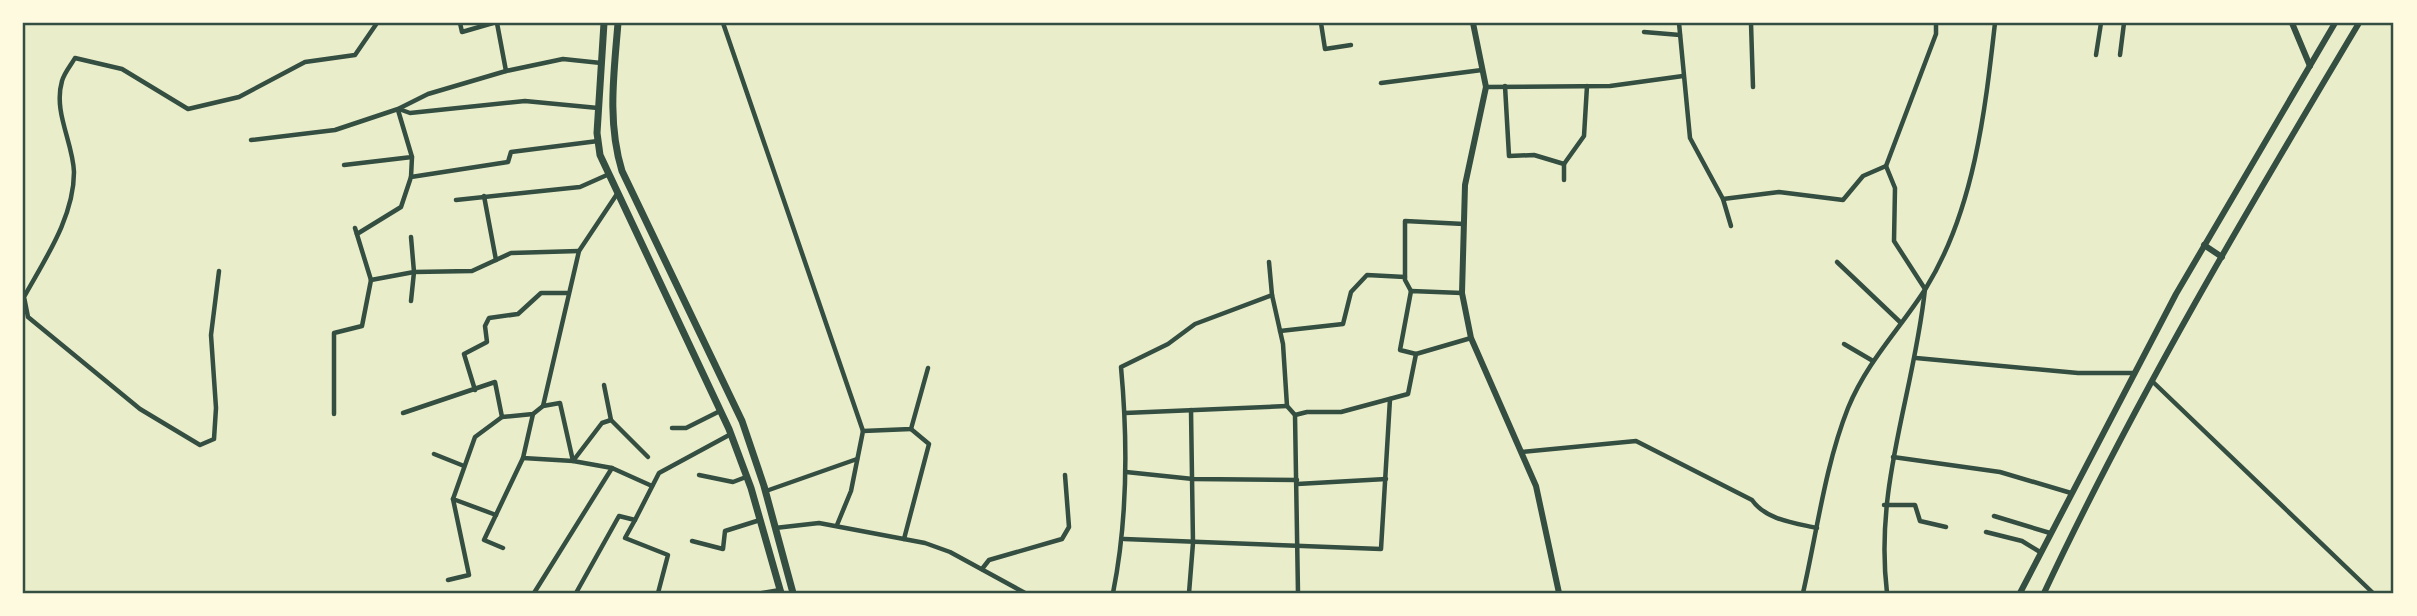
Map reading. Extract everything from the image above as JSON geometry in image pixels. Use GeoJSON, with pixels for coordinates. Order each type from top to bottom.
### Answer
{"type":"FeatureCollection","features":[{"type":"Feature","properties":{"kind":"main road"},"geometry":{"type":"LineString","coordinates":[[604,23],[598,141],[607,175],[731,434],[747,477],[780,592]]}},
{"type":"Feature","properties":{"kind":"main road"},"geometry":{"type":"LineString","coordinates":[[618,23],[612,108],[615,149],[632,197],[742,421],[765,491],[793,593]]}},
{"type":"Feature","properties":{"kind":"main road"},"geometry":{"type":"LineString","coordinates":[[1473,23],[1486,87],[1465,185],[1462,293],[1471,338],[1536,486],[1559,592]]}},
{"type":"Feature","properties":{"kind":"main road"},"geometry":{"type":"LineString","coordinates":[[2292,23],[2310,66]]}},
{"type":"Feature","properties":{"kind":"main road"},"geometry":{"type":"LineString","coordinates":[[2020,593],[2204,245],[2335,23]]}},
{"type":"Feature","properties":{"kind":"main road"},"geometry":{"type":"LineString","coordinates":[[2044,593],[2152,381],[2359,23]]}},
{"type":"Feature","properties":{"kind":"main road"},"geometry":{"type":"LineString","coordinates":[[2204,245],[2222,257]]}},
{"type":"Feature","properties":{"kind":"main road"},"geometry":{"type":"LineString","coordinates":[[682,334],[696,327]]}},
{"type":"Feature","properties":{"kind":"street"},"geometry":{"type":"LineString","coordinates":[[219,271],[211,335],[216,408],[214,439],[200,445],[140,410],[28,317],[24,297],[54,243],[70,203],[74,171],[61,114],[62,82],[75,58],[122,69],[188,109],[239,97],[305,62],[355,55],[377,23]]}},
{"type":"Feature","properties":{"kind":"street"},"geometry":{"type":"LineString","coordinates":[[460,23],[462,32],[495,23],[506,72]]}},
{"type":"Feature","properties":{"kind":"street"},"geometry":{"type":"LineString","coordinates":[[723,23],[863,431],[851,491],[837,526]]}},
{"type":"Feature","properties":{"kind":"street"},"geometry":{"type":"LineString","coordinates":[[1321,23],[1325,49],[1351,45]]}},
{"type":"Feature","properties":{"kind":"street"},"geometry":{"type":"LineString","coordinates":[[1679,23],[1690,138],[1723,199],[1731,226]]}},
{"type":"Feature","properties":{"kind":"street"},"geometry":{"type":"LineString","coordinates":[[1751,23],[1753,87]]}},
{"type":"Feature","properties":{"kind":"street"},"geometry":{"type":"LineString","coordinates":[[1886,593],[1882,558],[1884,505],[1916,358],[1925,289],[1894,241],[1895,188],[1886,166],[1936,34],[1936,23]]}},
{"type":"Feature","properties":{"kind":"street"},"geometry":{"type":"LineString","coordinates":[[1803,593],[1837,442],[1848,408],[1872,362],[1899,321],[1925,289],[1953,236],[1966,194],[1979,134],[1995,23]]}},
{"type":"Feature","properties":{"kind":"street"},"geometry":{"type":"LineString","coordinates":[[2096,55],[2101,23]]}},
{"type":"Feature","properties":{"kind":"street"},"geometry":{"type":"LineString","coordinates":[[2120,55],[2124,23]]}},
{"type":"Feature","properties":{"kind":"street"},"geometry":{"type":"LineString","coordinates":[[1644,32],[1680,36]]}},
{"type":"Feature","properties":{"kind":"street"},"geometry":{"type":"LineString","coordinates":[[251,139],[335,130],[398,109],[428,94],[563,59],[601,63]]}},
{"type":"Feature","properties":{"kind":"street"},"geometry":{"type":"LineString","coordinates":[[1381,83],[1482,70]]}},
{"type":"Feature","properties":{"kind":"street"},"geometry":{"type":"LineString","coordinates":[[1486,87],[1587,86],[1683,76]]}},
{"type":"Feature","properties":{"kind":"street"},"geometry":{"type":"LineString","coordinates":[[1505,86],[1509,156],[1534,155],[1564,164]]}},
{"type":"Feature","properties":{"kind":"street"},"geometry":{"type":"LineString","coordinates":[[1564,180],[1564,164],[1584,136],[1587,86]]}},
{"type":"Feature","properties":{"kind":"street"},"geometry":{"type":"LineString","coordinates":[[398,109],[410,113],[525,101],[598,108]]}},
{"type":"Feature","properties":{"kind":"street"},"geometry":{"type":"LineString","coordinates":[[334,414],[334,333],[362,326],[371,280],[356,231],[401,207],[411,177],[412,157],[398,109]]}},
{"type":"Feature","properties":{"kind":"street"},"geometry":{"type":"LineString","coordinates":[[411,177],[508,162],[511,152],[598,141]]}},
{"type":"Feature","properties":{"kind":"street"},"geometry":{"type":"LineString","coordinates":[[344,165],[412,157]]}},
{"type":"Feature","properties":{"kind":"street"},"geometry":{"type":"LineString","coordinates":[[1723,199],[1779,192],[1843,200],[1863,176],[1886,166]]}},
{"type":"Feature","properties":{"kind":"street"},"geometry":{"type":"LineString","coordinates":[[456,200],[580,187],[607,175]]}},
{"type":"Feature","properties":{"kind":"street"},"geometry":{"type":"LineString","coordinates":[[543,406],[566,293],[579,251],[617,194]]}},
{"type":"Feature","properties":{"kind":"street"},"geometry":{"type":"LineString","coordinates":[[484,196],[496,260]]}},
{"type":"Feature","properties":{"kind":"street"},"geometry":{"type":"LineString","coordinates":[[1464,224],[1405,221],[1405,277],[1411,291],[1400,350],[1416,354],[1471,338]]}},
{"type":"Feature","properties":{"kind":"street"},"geometry":{"type":"LineString","coordinates":[[411,237],[414,272],[411,301]]}},
{"type":"Feature","properties":{"kind":"street"},"geometry":{"type":"LineString","coordinates":[[371,280],[414,272],[472,271],[511,253],[579,251]]}},
{"type":"Feature","properties":{"kind":"street"},"geometry":{"type":"LineString","coordinates":[[1269,262],[1272,295],[1280,331],[1287,406],[1295,415],[1298,593]]}},
{"type":"Feature","properties":{"kind":"street"},"geometry":{"type":"LineString","coordinates":[[1837,262],[1899,321]]}},
{"type":"Feature","properties":{"kind":"street"},"geometry":{"type":"LineString","coordinates":[[1280,331],[1343,324],[1351,292],[1367,275],[1405,277]]}},
{"type":"Feature","properties":{"kind":"street"},"geometry":{"type":"LineString","coordinates":[[1411,291],[1462,293]]}},
{"type":"Feature","properties":{"kind":"street"},"geometry":{"type":"LineString","coordinates":[[475,390],[464,355],[487,342],[485,326],[489,318],[518,314],[541,293],[566,293]]}},
{"type":"Feature","properties":{"kind":"street"},"geometry":{"type":"LineString","coordinates":[[1113,593],[1124,539],[1125,413],[1121,367],[1168,344],[1195,324],[1272,295]]}},
{"type":"Feature","properties":{"kind":"street"},"geometry":{"type":"LineString","coordinates":[[1844,344],[1872,362]]}},
{"type":"Feature","properties":{"kind":"street"},"geometry":{"type":"LineString","coordinates":[[1295,415],[1307,412],[1341,412],[1408,394],[1416,354]]}},
{"type":"Feature","properties":{"kind":"street"},"geometry":{"type":"LineString","coordinates":[[1916,358],[2078,373],[2134,373]]}},
{"type":"Feature","properties":{"kind":"street"},"geometry":{"type":"LineString","coordinates":[[911,429],[928,368]]}},
{"type":"Feature","properties":{"kind":"street"},"geometry":{"type":"LineString","coordinates":[[2152,381],[2373,593]]}},
{"type":"Feature","properties":{"kind":"street"},"geometry":{"type":"LineString","coordinates":[[403,413],[495,382],[502,417]]}},
{"type":"Feature","properties":{"kind":"street"},"geometry":{"type":"LineString","coordinates":[[604,385],[611,420],[648,457]]}},
{"type":"Feature","properties":{"kind":"street"},"geometry":{"type":"LineString","coordinates":[[1124,539],[1381,549],[1390,399]]}},
{"type":"Feature","properties":{"kind":"street"},"geometry":{"type":"LineString","coordinates":[[448,580],[469,575],[453,499],[464,466],[469,461],[475,437],[502,417],[533,414],[543,406],[560,402],[573,461]]}},
{"type":"Feature","properties":{"kind":"street"},"geometry":{"type":"LineString","coordinates":[[1125,413],[1287,406]]}},
{"type":"Feature","properties":{"kind":"street"},"geometry":{"type":"LineString","coordinates":[[1189,593],[1193,543],[1191,410]]}},
{"type":"Feature","properties":{"kind":"street"},"geometry":{"type":"LineString","coordinates":[[672,428],[685,428],[720,411]]}},
{"type":"Feature","properties":{"kind":"street"},"geometry":{"type":"LineString","coordinates":[[503,548],[484,540],[523,458],[533,414]]}},
{"type":"Feature","properties":{"kind":"street"},"geometry":{"type":"LineString","coordinates":[[573,461],[602,423],[611,420]]}},
{"type":"Feature","properties":{"kind":"street"},"geometry":{"type":"LineString","coordinates":[[863,431],[911,429],[929,444],[904,539]]}},
{"type":"Feature","properties":{"kind":"street"},"geometry":{"type":"LineString","coordinates":[[657,593],[668,555],[625,538],[659,473],[731,434]]}},
{"type":"Feature","properties":{"kind":"street"},"geometry":{"type":"LineString","coordinates":[[1521,452],[1636,442],[1752,500],[1758,509],[1785,521],[1818,528]]}},
{"type":"Feature","properties":{"kind":"street"},"geometry":{"type":"LineString","coordinates":[[434,454],[464,466]]}},
{"type":"Feature","properties":{"kind":"street"},"geometry":{"type":"LineString","coordinates":[[1893,457],[2000,472],[2071,493]]}},
{"type":"Feature","properties":{"kind":"street"},"geometry":{"type":"LineString","coordinates":[[523,458],[573,461],[612,468],[652,485]]}},
{"type":"Feature","properties":{"kind":"street"},"geometry":{"type":"LineString","coordinates":[[765,491],[858,459]]}},
{"type":"Feature","properties":{"kind":"street"},"geometry":{"type":"LineString","coordinates":[[534,593],[612,468]]}},
{"type":"Feature","properties":{"kind":"street"},"geometry":{"type":"LineString","coordinates":[[1126,472],[1193,479],[1297,482],[1386,479]]}},
{"type":"Feature","properties":{"kind":"street"},"geometry":{"type":"LineString","coordinates":[[699,475],[733,482],[747,477]]}},
{"type":"Feature","properties":{"kind":"street"},"geometry":{"type":"LineString","coordinates":[[982,569],[989,560],[1062,539],[1069,527],[1065,475]]}},
{"type":"Feature","properties":{"kind":"street"},"geometry":{"type":"LineString","coordinates":[[453,499],[496,515]]}},
{"type":"Feature","properties":{"kind":"street"},"geometry":{"type":"LineString","coordinates":[[1884,505],[1915,505],[1920,521],[1946,527]]}},
{"type":"Feature","properties":{"kind":"street"},"geometry":{"type":"LineString","coordinates":[[576,593],[619,516],[635,520]]}},
{"type":"Feature","properties":{"kind":"street"},"geometry":{"type":"LineString","coordinates":[[1994,516],[2050,533]]}},
{"type":"Feature","properties":{"kind":"street"},"geometry":{"type":"LineString","coordinates":[[692,541],[723,549],[725,531],[760,520]]}},
{"type":"Feature","properties":{"kind":"street"},"geometry":{"type":"LineString","coordinates":[[775,528],[819,523],[904,539],[950,552],[1025,593]]}},
{"type":"Feature","properties":{"kind":"street"},"geometry":{"type":"LineString","coordinates":[[1986,532],[2022,541],[2040,552]]}},
{"type":"Feature","properties":{"kind":"street"},"geometry":{"type":"LineString","coordinates":[[762,593],[780,592]]}}]}
